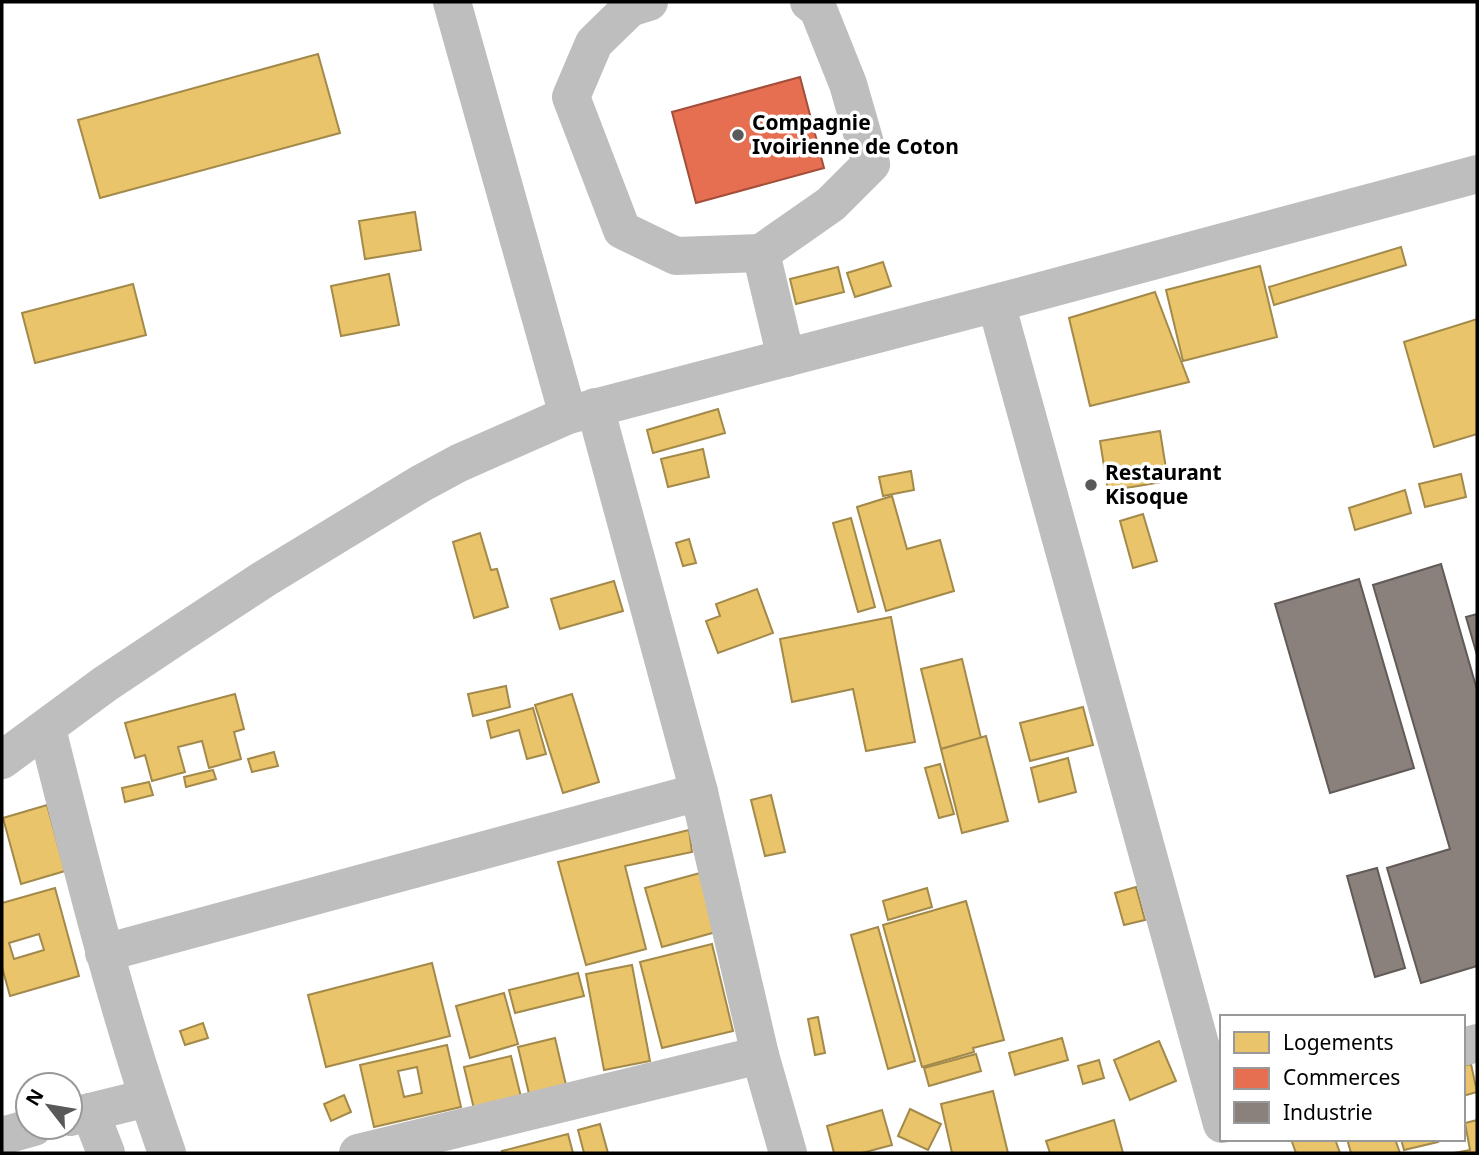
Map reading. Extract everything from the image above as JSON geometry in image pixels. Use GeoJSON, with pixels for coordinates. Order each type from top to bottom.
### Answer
{"type":"FeatureCollection","features":[{"type":"Feature","properties":{"kind":"street"},"geometry":{"type":"LineString","coordinates":[[452,2],[699,792],[760,1055],[789,1153]]}},
{"type":"Feature","properties":{"kind":"street"},"geometry":{"type":"LineString","coordinates":[[649,2],[630,8],[594,43],[571,97],[622,230],[676,256],[761,253],[831,204],[871,164],[848,84],[818,9],[808,2]]}},
{"type":"Feature","properties":{"kind":"street"},"geometry":{"type":"LineString","coordinates":[[2,760],[105,684],[232,600],[420,484],[459,463],[582,411],[1477,174]]}},
{"type":"Feature","properties":{"kind":"street"},"geometry":{"type":"LineString","coordinates":[[761,253],[786,358]]}},
{"type":"Feature","properties":{"kind":"street"},"geometry":{"type":"LineString","coordinates":[[996,303],[1220,1114]]}},
{"type":"Feature","properties":{"kind":"street"},"geometry":{"type":"LineString","coordinates":[[47,729],[104,953],[147,1098],[167,1153]]}},
{"type":"Feature","properties":{"kind":"street"},"geometry":{"type":"LineString","coordinates":[[104,953],[699,792]]}},
{"type":"Feature","properties":{"kind":"street"},"geometry":{"type":"LineString","coordinates":[[358,1153],[760,1055]]}},
{"type":"Feature","properties":{"kind":"street"},"geometry":{"type":"LineString","coordinates":[[84,1113],[147,1098]]}},
{"type":"Feature","properties":{"kind":"street"},"geometry":{"type":"LineString","coordinates":[[84,1120],[106,1153]]}},
{"type":"Feature","properties":{"kind":"building: Logements"},"geometry":{"type":"Polygon","coordinates":[[[318,54],[340,133],[100,198],[78,120],[318,54]]]}},
{"type":"Feature","properties":{"kind":"building: Logements"},"geometry":{"type":"Polygon","coordinates":[[[415,212],[421,250],[365,259],[359,221],[415,212]]]}},
{"type":"Feature","properties":{"kind":"building: Logements"},"geometry":{"type":"Polygon","coordinates":[[[1401,247],[1406,265],[1274,305],[1269,287],[1401,247]]]}},
{"type":"Feature","properties":{"kind":"building: Logements"},"geometry":{"type":"Polygon","coordinates":[[[883,262],[891,286],[855,297],[847,273],[883,262]]]}},
{"type":"Feature","properties":{"kind":"building: Logements"},"geometry":{"type":"Polygon","coordinates":[[[1260,266],[1277,337],[1183,361],[1166,290],[1260,266]]]}},
{"type":"Feature","properties":{"kind":"building: Logements"},"geometry":{"type":"Polygon","coordinates":[[[838,267],[844,292],[796,304],[790,279],[838,267]]]}},
{"type":"Feature","properties":{"kind":"building: Logements"},"geometry":{"type":"Polygon","coordinates":[[[389,274],[399,325],[341,336],[331,286],[389,274]]]}},
{"type":"Feature","properties":{"kind":"building: Logements"},"geometry":{"type":"Polygon","coordinates":[[[133,284],[146,335],[35,363],[22,313],[133,284]]]}},
{"type":"Feature","properties":{"kind":"building: Logements"},"geometry":{"type":"Polygon","coordinates":[[[1155,292],[1189,382],[1090,406],[1069,318],[1155,292]]]}},
{"type":"Feature","properties":{"kind":"building: Logements"},"geometry":{"type":"Polygon","coordinates":[[[1477,319],[1477,434],[1434,447],[1404,342],[1477,319]]]}},
{"type":"Feature","properties":{"kind":"building: Logements"},"geometry":{"type":"Polygon","coordinates":[[[718,409],[725,433],[653,453],[647,430],[718,409]]]}},
{"type":"Feature","properties":{"kind":"building: Logements"},"geometry":{"type":"Polygon","coordinates":[[[1160,431],[1168,481],[1108,491],[1100,441],[1160,431]]]}},
{"type":"Feature","properties":{"kind":"building: Logements"},"geometry":{"type":"Polygon","coordinates":[[[703,449],[709,477],[668,487],[661,459],[703,449]]]}},
{"type":"Feature","properties":{"kind":"building: Logements"},"geometry":{"type":"Polygon","coordinates":[[[911,471],[914,490],[883,496],[879,477],[911,471]]]}},
{"type":"Feature","properties":{"kind":"building: Logements"},"geometry":{"type":"Polygon","coordinates":[[[1461,474],[1466,497],[1425,507],[1419,484],[1461,474]]]}},
{"type":"Feature","properties":{"kind":"building: Logements"},"geometry":{"type":"Polygon","coordinates":[[[1405,490],[1411,513],[1355,530],[1349,508],[1405,490]]]}},
{"type":"Feature","properties":{"kind":"building: Logements"},"geometry":{"type":"Polygon","coordinates":[[[892,496],[907,549],[940,540],[954,591],[886,611],[857,507],[892,496]]]}},
{"type":"Feature","properties":{"kind":"building: Logements"},"geometry":{"type":"Polygon","coordinates":[[[1143,514],[1157,561],[1133,568],[1120,521],[1143,514]]]}},
{"type":"Feature","properties":{"kind":"building: Logements"},"geometry":{"type":"Polygon","coordinates":[[[851,518],[875,607],[858,612],[833,523],[851,518]]]}},
{"type":"Feature","properties":{"kind":"building: Logements"},"geometry":{"type":"Polygon","coordinates":[[[480,533],[491,570],[497,569],[508,607],[474,618],[453,542],[480,533]]]}},
{"type":"Feature","properties":{"kind":"building: Logements"},"geometry":{"type":"Polygon","coordinates":[[[689,539],[696,563],[683,566],[676,543],[689,539]]]}},
{"type":"Feature","properties":{"kind":"building: Logements"},"geometry":{"type":"Polygon","coordinates":[[[614,581],[623,611],[560,629],[551,599],[614,581]]]}},
{"type":"Feature","properties":{"kind":"building: Logements"},"geometry":{"type":"Polygon","coordinates":[[[757,589],[773,633],[718,653],[706,621],[720,616],[716,604],[757,589]]]}},
{"type":"Feature","properties":{"kind":"building: Logements"},"geometry":{"type":"Polygon","coordinates":[[[891,617],[915,742],[866,751],[853,689],[792,702],[780,639],[891,617]]]}},
{"type":"Feature","properties":{"kind":"building: Logements"},"geometry":{"type":"Polygon","coordinates":[[[962,659],[981,738],[941,749],[921,669],[962,659]]]}},
{"type":"Feature","properties":{"kind":"building: Logements"},"geometry":{"type":"Polygon","coordinates":[[[506,686],[510,707],[473,716],[468,694],[506,686]]]}},
{"type":"Feature","properties":{"kind":"building: Logements"},"geometry":{"type":"Polygon","coordinates":[[[235,694],[244,729],[234,732],[241,759],[209,768],[202,741],[178,747],[185,772],[152,781],[145,755],[135,758],[125,723],[235,694]]]}},
{"type":"Feature","properties":{"kind":"building: Logements"},"geometry":{"type":"Polygon","coordinates":[[[572,694],[599,782],[563,793],[535,705],[572,694]]]}},
{"type":"Feature","properties":{"kind":"building: Logements"},"geometry":{"type":"Polygon","coordinates":[[[1083,707],[1093,745],[1030,761],[1020,723],[1083,707]]]}},
{"type":"Feature","properties":{"kind":"building: Logements"},"geometry":{"type":"Polygon","coordinates":[[[533,708],[546,754],[527,759],[519,730],[491,738],[487,721],[533,708]]]}},
{"type":"Feature","properties":{"kind":"building: Logements"},"geometry":{"type":"Polygon","coordinates":[[[986,736],[1008,821],[962,833],[941,749],[986,736]]]}},
{"type":"Feature","properties":{"kind":"building: Logements"},"geometry":{"type":"Polygon","coordinates":[[[274,752],[278,766],[252,772],[248,759],[274,752]]]}},
{"type":"Feature","properties":{"kind":"building: Logements"},"geometry":{"type":"Polygon","coordinates":[[[1068,758],[1076,792],[1039,802],[1031,768],[1068,758]]]}},
{"type":"Feature","properties":{"kind":"building: Logements"},"geometry":{"type":"Polygon","coordinates":[[[940,764],[954,814],[939,818],[925,768],[940,764]]]}},
{"type":"Feature","properties":{"kind":"building: Logements"},"geometry":{"type":"Polygon","coordinates":[[[213,770],[216,779],[186,787],[184,777],[213,770]]]}},
{"type":"Feature","properties":{"kind":"building: Logements"},"geometry":{"type":"Polygon","coordinates":[[[149,782],[153,795],[125,802],[122,788],[149,782]]]}},
{"type":"Feature","properties":{"kind":"building: Logements"},"geometry":{"type":"Polygon","coordinates":[[[771,795],[785,852],[765,856],[751,800],[771,795]]]}},
{"type":"Feature","properties":{"kind":"building: Logements"},"geometry":{"type":"Polygon","coordinates":[[[47,805],[65,871],[21,884],[3,818],[47,805]]]}},
{"type":"Feature","properties":{"kind":"building: Logements"},"geometry":{"type":"Polygon","coordinates":[[[689,830],[692,852],[625,866],[646,949],[586,965],[558,862],[689,830]]]}},
{"type":"Feature","properties":{"kind":"building: Logements"},"geometry":{"type":"Polygon","coordinates":[[[700,873],[716,932],[662,947],[645,888],[700,873]]]}},
{"type":"Feature","properties":{"kind":"building: Logements"},"geometry":{"type":"Polygon","coordinates":[[[1136,887],[1145,920],[1124,925],[1115,893],[1136,887]]]}},
{"type":"Feature","properties":{"kind":"building: Logements"},"geometry":{"type":"Polygon","coordinates":[[[55,888],[79,976],[10,996],[2,967],[2,903],[55,888]],[[39,934],[9,943],[14,959],[44,950],[39,934]]]}},
{"type":"Feature","properties":{"kind":"building: Logements"},"geometry":{"type":"Polygon","coordinates":[[[927,888],[932,907],[888,920],[883,901],[927,888]]]}},
{"type":"Feature","properties":{"kind":"building: Logements"},"geometry":{"type":"Polygon","coordinates":[[[966,901],[1004,1040],[922,1067],[883,925],[966,901]]]}},
{"type":"Feature","properties":{"kind":"building: Logements"},"geometry":{"type":"Polygon","coordinates":[[[878,927],[915,1061],[888,1069],[851,935],[878,927]]]}},
{"type":"Feature","properties":{"kind":"building: Logements"},"geometry":{"type":"Polygon","coordinates":[[[712,944],[733,1031],[662,1048],[640,962],[712,944]]]}},
{"type":"Feature","properties":{"kind":"building: Logements"},"geometry":{"type":"Polygon","coordinates":[[[432,963],[450,1036],[326,1067],[308,995],[432,963]]]}},
{"type":"Feature","properties":{"kind":"building: Logements"},"geometry":{"type":"Polygon","coordinates":[[[632,965],[650,1061],[604,1070],[586,974],[632,965]]]}},
{"type":"Feature","properties":{"kind":"building: Logements"},"geometry":{"type":"Polygon","coordinates":[[[578,973],[584,996],[515,1013],[509,990],[578,973]]]}},
{"type":"Feature","properties":{"kind":"building: Logements"},"geometry":{"type":"Polygon","coordinates":[[[504,993],[518,1044],[470,1058],[456,1006],[504,993]]]}},
{"type":"Feature","properties":{"kind":"building: Logements"},"geometry":{"type":"Polygon","coordinates":[[[818,1017],[825,1053],[815,1055],[808,1019],[818,1017]]]}},
{"type":"Feature","properties":{"kind":"building: Logements"},"geometry":{"type":"Polygon","coordinates":[[[203,1023],[208,1038],[185,1045],[180,1031],[203,1023]]]}},
{"type":"Feature","properties":{"kind":"building: Logements"},"geometry":{"type":"Polygon","coordinates":[[[555,1038],[566,1085],[529,1094],[518,1047],[555,1038]]]}},
{"type":"Feature","properties":{"kind":"building: Logements"},"geometry":{"type":"Polygon","coordinates":[[[1062,1038],[1068,1060],[1015,1075],[1009,1053],[1062,1038]]]}},
{"type":"Feature","properties":{"kind":"building: Logements"},"geometry":{"type":"Polygon","coordinates":[[[1159,1041],[1176,1081],[1130,1100],[1114,1060],[1159,1041]]]}},
{"type":"Feature","properties":{"kind":"building: Logements"},"geometry":{"type":"Polygon","coordinates":[[[447,1045],[461,1107],[374,1127],[360,1065],[447,1045]],[[417,1067],[398,1071],[404,1097],[422,1093],[417,1067]]]}},
{"type":"Feature","properties":{"kind":"building: Logements"},"geometry":{"type":"Polygon","coordinates":[[[976,1054],[981,1071],[929,1086],[924,1068],[976,1054]]]}},
{"type":"Feature","properties":{"kind":"building: Logements"},"geometry":{"type":"Polygon","coordinates":[[[511,1056],[521,1097],[474,1109],[464,1067],[511,1056]]]}},
{"type":"Feature","properties":{"kind":"building: Logements"},"geometry":{"type":"Polygon","coordinates":[[[1099,1060],[1104,1078],[1083,1084],[1078,1066],[1099,1060]]]}},
{"type":"Feature","properties":{"kind":"building: Logements"},"geometry":{"type":"Polygon","coordinates":[[[1471,1064],[1477,1092],[1465,1095],[1465,1066],[1471,1064]]]}},
{"type":"Feature","properties":{"kind":"building: Logements"},"geometry":{"type":"Polygon","coordinates":[[[993,1091],[1008,1153],[952,1153],[941,1104],[993,1091]]]}},
{"type":"Feature","properties":{"kind":"building: Logements"},"geometry":{"type":"Polygon","coordinates":[[[344,1095],[351,1112],[331,1121],[324,1104],[344,1095]]]}},
{"type":"Feature","properties":{"kind":"building: Logements"},"geometry":{"type":"Polygon","coordinates":[[[910,1109],[941,1124],[928,1150],[898,1136],[910,1109]]]}},
{"type":"Feature","properties":{"kind":"building: Logements"},"geometry":{"type":"Polygon","coordinates":[[[882,1110],[892,1145],[862,1153],[834,1153],[827,1126],[882,1110]]]}},
{"type":"Feature","properties":{"kind":"building: Logements"},"geometry":{"type":"Polygon","coordinates":[[[1114,1120],[1123,1153],[1050,1153],[1046,1141],[1114,1120]]]}},
{"type":"Feature","properties":{"kind":"building: Logements"},"geometry":{"type":"Polygon","coordinates":[[[1477,1120],[1477,1153],[1454,1153],[1470,1150],[1465,1123],[1477,1120]]]}},
{"type":"Feature","properties":{"kind":"building: Logements"},"geometry":{"type":"Polygon","coordinates":[[[600,1124],[608,1153],[584,1153],[578,1130],[600,1124]]]}},
{"type":"Feature","properties":{"kind":"building: Logements"},"geometry":{"type":"Polygon","coordinates":[[[568,1134],[573,1153],[502,1151],[568,1134]]]}},
{"type":"Feature","properties":{"kind":"building: Logements"},"geometry":{"type":"Polygon","coordinates":[[[1292,1141],[1336,1141],[1340,1153],[1296,1153],[1292,1141]]]}},
{"type":"Feature","properties":{"kind":"building: Logements"},"geometry":{"type":"Polygon","coordinates":[[[1348,1141],[1396,1141],[1400,1153],[1351,1153],[1348,1141]]]}},
{"type":"Feature","properties":{"kind":"building: Logements"},"geometry":{"type":"Polygon","coordinates":[[[1402,1141],[1438,1142],[1404,1150],[1402,1141]]]}},
{"type":"Feature","properties":{"kind":"building: Commerces"},"geometry":{"type":"Polygon","coordinates":[[[800,77],[824,168],[696,203],[672,112],[800,77]]]}},
{"type":"Feature","properties":{"kind":"building: Industrie"},"geometry":{"type":"Polygon","coordinates":[[[1441,564],[1477,690],[1477,966],[1421,983],[1387,868],[1450,849],[1373,585],[1441,564]]]}},
{"type":"Feature","properties":{"kind":"building: Industrie"},"geometry":{"type":"Polygon","coordinates":[[[1359,579],[1414,768],[1330,793],[1275,604],[1359,579]]]}},
{"type":"Feature","properties":{"kind":"building: Industrie"},"geometry":{"type":"Polygon","coordinates":[[[1477,614],[1477,655],[1466,617],[1477,614]]]}},
{"type":"Feature","properties":{"kind":"building: Industrie"},"geometry":{"type":"Polygon","coordinates":[[[1377,868],[1405,968],[1375,977],[1347,876],[1377,868]]]}},
{"type":"Feature","properties":{"kind":"place","name":"Compagnie Ivoirienne de Coton"},"geometry":{"type":"Point","coordinates":[738,135]}},
{"type":"Feature","properties":{"kind":"place","name":"Restaurant Kisoque"},"geometry":{"type":"Point","coordinates":[1091,485]}}]}
